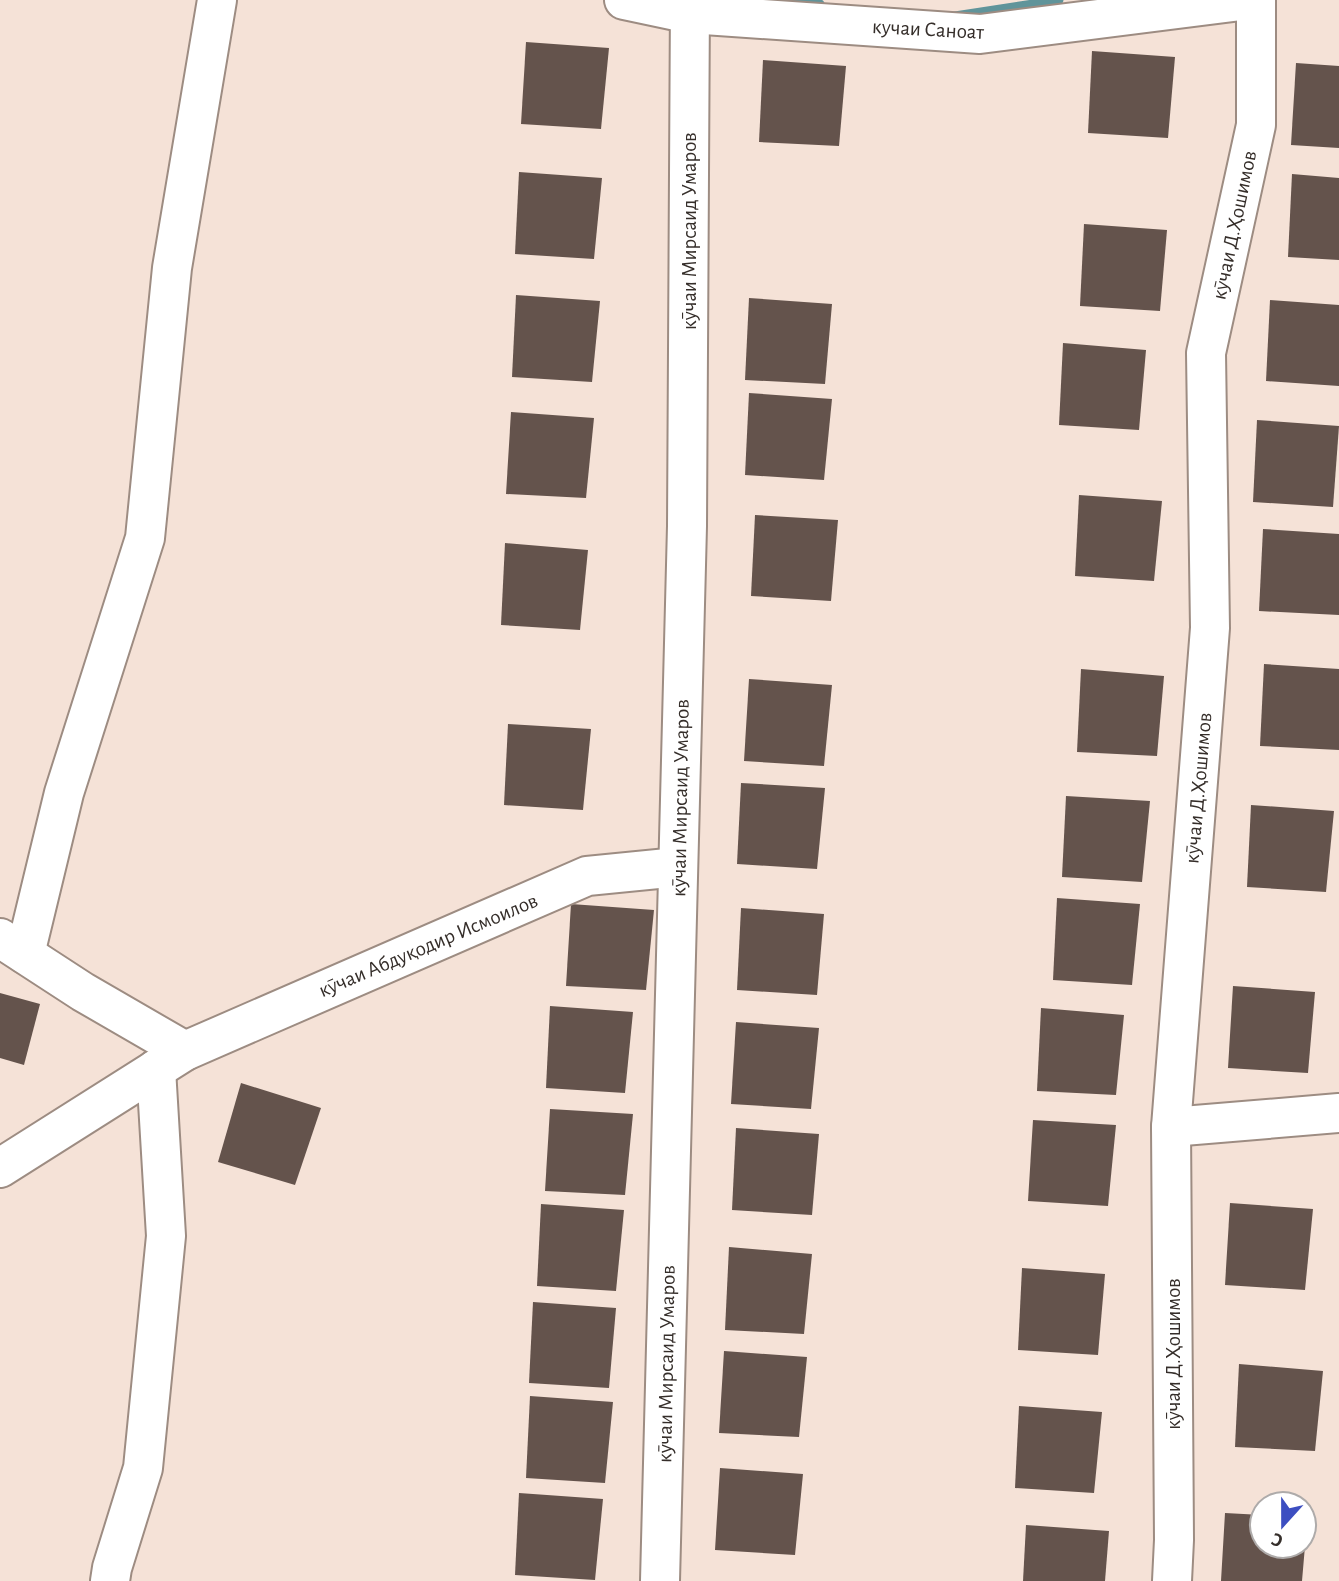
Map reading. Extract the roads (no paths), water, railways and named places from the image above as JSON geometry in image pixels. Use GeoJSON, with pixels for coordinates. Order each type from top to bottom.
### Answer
{"type":"FeatureCollection","features":[{"type":"Feature","properties":{"kind":"street"},"geometry":{"type":"LineString","coordinates":[[110,1581],[143,1468],[166,1236],[171,1060],[83,992],[13,946],[145,538],[172,268],[217,0]]}},
{"type":"Feature","properties":{"kind":"street","name":"кучаи Саноат"},"geometry":{"type":"LineString","coordinates":[[624,0],[980,34],[1071,11],[1249,0]]}},
{"type":"Feature","properties":{"kind":"street","name":"кӯчаи Д.Ҳошимов"},"geometry":{"type":"LineString","coordinates":[[1172,1581],[1174,1526],[1171,1127],[1210,628],[1206,354],[1256,125],[1256,0]]}},
{"type":"Feature","properties":{"kind":"street","name":"кӯчаи Мирсаид Умаров"},"geometry":{"type":"LineString","coordinates":[[660,1581],[687,526],[690,7]]}},
{"type":"Feature","properties":{"kind":"street","name":"кӯчаи Абдуқодир Исмоилов"},"geometry":{"type":"LineString","coordinates":[[0,1168],[171,1060],[587,876],[678,867]]}},
{"type":"Feature","properties":{"kind":"street"},"geometry":{"type":"LineString","coordinates":[[1171,1127],[1339,1113]]}},
{"type":"Feature","properties":{"kind":"waterway"},"geometry":{"type":"LineString","coordinates":[[790,0],[820,4]]}},
{"type":"Feature","properties":{"kind":"waterway"},"geometry":{"type":"LineString","coordinates":[[955,16],[1059,0]]}}]}
